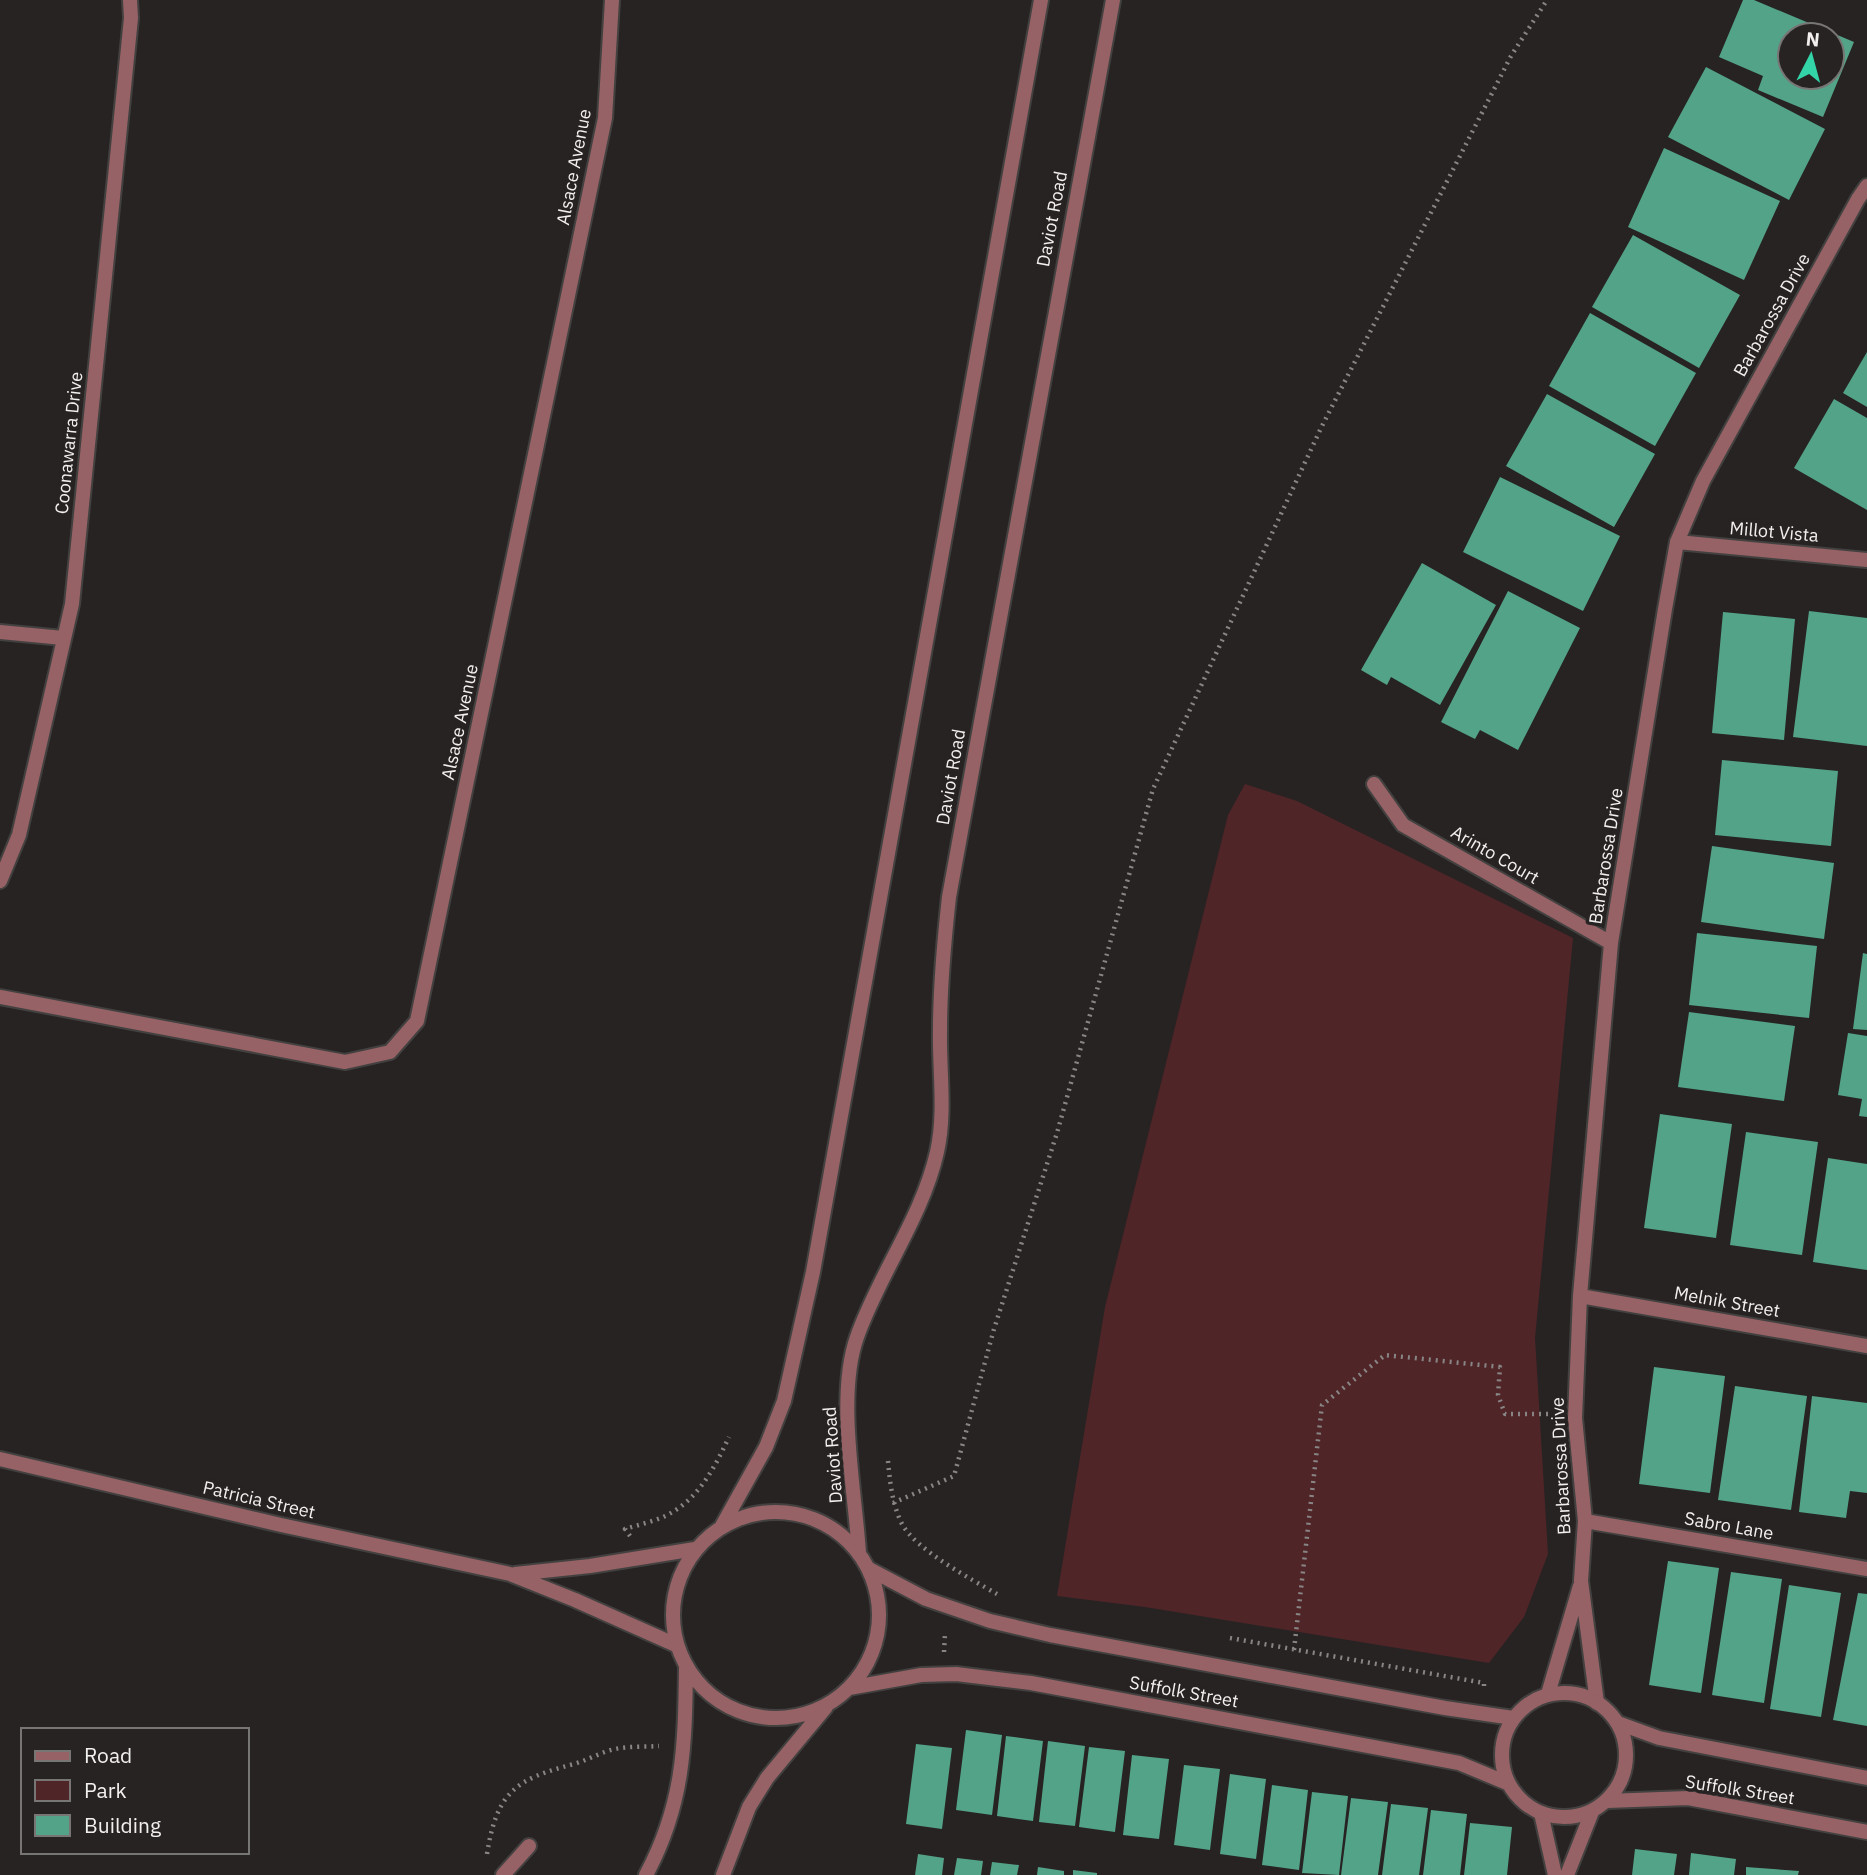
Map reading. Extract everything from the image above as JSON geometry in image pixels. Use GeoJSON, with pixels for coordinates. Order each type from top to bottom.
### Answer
{"type":"FeatureCollection","features":[{"type":"Feature","properties":{"kind":"street","name":"Coonawarra Drive"},"geometry":{"type":"LineString","coordinates":[[0,881],[19,835],[72,604],[131,18],[130,0]]}},
{"type":"Feature","properties":{"kind":"street","name":"Alsace Avenue"},"geometry":{"type":"LineString","coordinates":[[0,997],[345,1062],[390,1052],[417,1021],[605,118],[612,0]]}},
{"type":"Feature","properties":{"kind":"street"},"geometry":{"type":"LineString","coordinates":[[722,1526],[760,1458],[784,1401],[805,1309],[1041,0]]}},
{"type":"Feature","properties":{"kind":"street","name":"Daviot Road"},"geometry":{"type":"LineString","coordinates":[[859,1553],[846,1411],[850,1371],[856,1339],[912,1219],[937,1151],[942,1086],[942,967],[949,897],[1113,0]]}},
{"type":"Feature","properties":{"kind":"street","name":"Barbarossa Drive"},"geometry":{"type":"LineString","coordinates":[[1597,1703],[1581,1581],[1585,1521],[1575,1418],[1580,1296],[1611,943],[1677,542],[1703,481],[1867,186]]}},
{"type":"Feature","properties":{"kind":"street","name":"Millot Vista"},"geometry":{"type":"LineString","coordinates":[[1677,542],[1867,560]]}},
{"type":"Feature","properties":{"kind":"street"},"geometry":{"type":"LineString","coordinates":[[0,632],[64,638]]}},
{"type":"Feature","properties":{"kind":"street","name":"Arinto Court"},"geometry":{"type":"LineString","coordinates":[[1374,784],[1403,825],[1611,943]]}},
{"type":"Feature","properties":{"kind":"street","name":"Melnik Street"},"geometry":{"type":"LineString","coordinates":[[1580,1296],[1867,1346]]}},
{"type":"Feature","properties":{"kind":"street","name":"Patricia Street"},"geometry":{"type":"LineString","coordinates":[[0,1460],[281,1525],[510,1574],[676,1645]]}},
{"type":"Feature","properties":{"kind":"street"},"geometry":{"type":"LineString","coordinates":[[723,1875],[749,1807],[767,1779],[829,1704],[860,1675],[876,1641],[879,1605],[869,1569],[859,1553],[842,1535],[821,1521],[796,1513],[771,1511],[745,1516],[722,1526],[695,1549],[681,1571],[674,1595],[671,1620],[676,1645],[687,1668],[699,1685],[716,1699],[734,1709],[758,1717],[782,1718],[807,1713],[829,1704]]}},
{"type":"Feature","properties":{"kind":"street","name":"Sabro Lane"},"geometry":{"type":"LineString","coordinates":[[1585,1521],[1867,1569]]}},
{"type":"Feature","properties":{"kind":"street","name":"Patricia Street"},"geometry":{"type":"LineString","coordinates":[[510,1574],[590,1566],[695,1549]]}},
{"type":"Feature","properties":{"kind":"street","name":"Suffolk Street"},"geometry":{"type":"LineString","coordinates":[[869,1569],[926,1599],[990,1621],[1050,1635],[1445,1708],[1513,1718]]}},
{"type":"Feature","properties":{"kind":"street","name":"Barbarossa Drive"},"geometry":{"type":"LineString","coordinates":[[1548,1694],[1581,1581]]}},
{"type":"Feature","properties":{"kind":"street"},"geometry":{"type":"LineString","coordinates":[[646,1875],[659,1851],[680,1787],[687,1668]]}},
{"type":"Feature","properties":{"kind":"street","name":"Suffolk Street"},"geometry":{"type":"LineString","coordinates":[[849,1688],[921,1675],[956,1674],[1031,1683],[1459,1763],[1507,1783]]}},
{"type":"Feature","properties":{"kind":"street"},"geometry":{"type":"LineString","coordinates":[[1548,1694],[1573,1694],[1597,1703],[1618,1723],[1625,1744],[1626,1765],[1620,1784],[1606,1801],[1592,1812],[1576,1817],[1558,1818],[1527,1807],[1507,1783],[1502,1767],[1501,1750],[1505,1733],[1513,1718],[1529,1703],[1548,1694]]}},
{"type":"Feature","properties":{"kind":"street","name":"Suffolk Street"},"geometry":{"type":"LineString","coordinates":[[1618,1723],[1670,1740],[1867,1778]]}},
{"type":"Feature","properties":{"kind":"street","name":"Suffolk Street"},"geometry":{"type":"LineString","coordinates":[[1606,1801],[1688,1798],[1867,1832]]}},
{"type":"Feature","properties":{"kind":"street"},"geometry":{"type":"LineString","coordinates":[[1567,1875],[1592,1812]]}},
{"type":"Feature","properties":{"kind":"street"},"geometry":{"type":"LineString","coordinates":[[1541,1814],[1555,1875]]}},
{"type":"Feature","properties":{"kind":"street"},"geometry":{"type":"LineString","coordinates":[[503,1875],[529,1846]]}},
{"type":"Feature","properties":{"kind":"path"},"geometry":{"type":"LineString","coordinates":[[893,1503],[954,1476],[994,1329],[1057,1133],[1153,789],[1321,428],[1511,56],[1548,0]]}},
{"type":"Feature","properties":{"kind":"path"},"geometry":{"type":"LineString","coordinates":[[1294,1650],[1322,1405],[1385,1355],[1500,1367],[1498,1395],[1505,1413],[1550,1414]]}},
{"type":"Feature","properties":{"kind":"path"},"geometry":{"type":"LineString","coordinates":[[888,1461],[893,1503],[903,1526],[920,1544],[960,1573],[1007,1600]]}},
{"type":"Feature","properties":{"kind":"path"},"geometry":{"type":"LineString","coordinates":[[486,1863],[493,1824],[499,1809],[521,1782],[615,1749],[670,1745]]}},
{"type":"Feature","properties":{"kind":"green space"},"geometry":{"type":"Polygon","coordinates":[[[1245,784],[1297,801],[1573,938],[1535,1338],[1548,1554],[1524,1617],[1489,1663],[1145,1607],[1057,1596],[1105,1307],[1228,815],[1245,784]]]}},
{"type":"Feature","properties":{"kind":"building"},"geometry":{"type":"Polygon","coordinates":[[[1743,0],[1754,0],[1804,21],[1776,21],[1776,91],[1834,91],[1823,117],[1758,90],[1763,76],[1719,57],[1743,0]]]}},
{"type":"Feature","properties":{"kind":"building"},"geometry":{"type":"Polygon","coordinates":[[[1846,39],[1854,42],[1846,61],[1846,39]]]}},
{"type":"Feature","properties":{"kind":"building"},"geometry":{"type":"Polygon","coordinates":[[[1706,67],[1825,129],[1789,200],[1668,137],[1706,67]]]}},
{"type":"Feature","properties":{"kind":"building"},"geometry":{"type":"Polygon","coordinates":[[[1664,148],[1780,201],[1744,280],[1628,227],[1664,148]]]}},
{"type":"Feature","properties":{"kind":"building"},"geometry":{"type":"Polygon","coordinates":[[[1633,235],[1740,295],[1699,368],[1592,307],[1633,235]]]}},
{"type":"Feature","properties":{"kind":"building"},"geometry":{"type":"Polygon","coordinates":[[[1590,313],[1696,373],[1655,446],[1549,386],[1590,313]]]}},
{"type":"Feature","properties":{"kind":"building"},"geometry":{"type":"Polygon","coordinates":[[[1867,352],[1867,407],[1843,393],[1867,352]]]}},
{"type":"Feature","properties":{"kind":"building"},"geometry":{"type":"Polygon","coordinates":[[[1547,394],[1655,454],[1614,527],[1506,466],[1547,394]]]}},
{"type":"Feature","properties":{"kind":"building"},"geometry":{"type":"Polygon","coordinates":[[[1834,399],[1867,418],[1867,510],[1794,468],[1834,399]]]}},
{"type":"Feature","properties":{"kind":"building"},"geometry":{"type":"Polygon","coordinates":[[[1500,477],[1620,536],[1583,611],[1463,552],[1500,477]]]}},
{"type":"Feature","properties":{"kind":"building"},"geometry":{"type":"Polygon","coordinates":[[[1422,563],[1496,605],[1440,705],[1391,677],[1387,685],[1361,670],[1422,563]]]}},
{"type":"Feature","properties":{"kind":"building"},"geometry":{"type":"Polygon","coordinates":[[[1508,591],[1580,628],[1518,750],[1480,730],[1475,739],[1441,722],[1508,591]]]}},
{"type":"Feature","properties":{"kind":"building"},"geometry":{"type":"Polygon","coordinates":[[[1809,611],[1867,618],[1867,746],[1793,737],[1809,611]]]}},
{"type":"Feature","properties":{"kind":"building"},"geometry":{"type":"Polygon","coordinates":[[[1723,612],[1795,619],[1784,740],[1712,733],[1723,612]]]}},
{"type":"Feature","properties":{"kind":"building"},"geometry":{"type":"Polygon","coordinates":[[[1722,760],[1838,771],[1831,846],[1715,835],[1722,760]]]}},
{"type":"Feature","properties":{"kind":"building"},"geometry":{"type":"Polygon","coordinates":[[[1712,846],[1834,863],[1824,939],[1701,922],[1712,846]]]}},
{"type":"Feature","properties":{"kind":"building"},"geometry":{"type":"Polygon","coordinates":[[[1697,933],[1817,946],[1809,1018],[1689,1005],[1697,933]]]}},
{"type":"Feature","properties":{"kind":"building"},"geometry":{"type":"Polygon","coordinates":[[[1863,953],[1867,954],[1867,1030],[1853,1029],[1863,953]]]}},
{"type":"Feature","properties":{"kind":"building"},"geometry":{"type":"Polygon","coordinates":[[[1689,1012],[1795,1026],[1784,1101],[1678,1087],[1689,1012]]]}},
{"type":"Feature","properties":{"kind":"building"},"geometry":{"type":"Polygon","coordinates":[[[1848,1033],[1867,1036],[1867,1117],[1859,1116],[1862,1099],[1838,1095],[1848,1033]]]}},
{"type":"Feature","properties":{"kind":"building"},"geometry":{"type":"Polygon","coordinates":[[[1660,1114],[1732,1124],[1716,1238],[1644,1228],[1660,1114]]]}},
{"type":"Feature","properties":{"kind":"building"},"geometry":{"type":"Polygon","coordinates":[[[1746,1132],[1818,1142],[1802,1255],[1730,1245],[1746,1132]]]}},
{"type":"Feature","properties":{"kind":"building"},"geometry":{"type":"Polygon","coordinates":[[[1828,1158],[1867,1164],[1867,1270],[1813,1262],[1828,1158]]]}},
{"type":"Feature","properties":{"kind":"building"},"geometry":{"type":"Polygon","coordinates":[[[1654,1367],[1725,1376],[1710,1493],[1639,1484],[1654,1367]]]}},
{"type":"Feature","properties":{"kind":"building"},"geometry":{"type":"Polygon","coordinates":[[[1735,1386],[1807,1396],[1791,1510],[1718,1500],[1735,1386]]]}},
{"type":"Feature","properties":{"kind":"building"},"geometry":{"type":"Polygon","coordinates":[[[1812,1396],[1867,1403],[1867,1493],[1850,1491],[1846,1518],[1799,1512],[1812,1396]]]}},
{"type":"Feature","properties":{"kind":"building"},"geometry":{"type":"Polygon","coordinates":[[[1668,1561],[1719,1568],[1701,1693],[1649,1685],[1668,1561]]]}},
{"type":"Feature","properties":{"kind":"building"},"geometry":{"type":"Polygon","coordinates":[[[1731,1572],[1782,1579],[1764,1703],[1712,1695],[1731,1572]]]}},
{"type":"Feature","properties":{"kind":"building"},"geometry":{"type":"Polygon","coordinates":[[[1789,1585],[1841,1593],[1821,1717],[1770,1709],[1789,1585]]]}},
{"type":"Feature","properties":{"kind":"building"},"geometry":{"type":"Polygon","coordinates":[[[1858,1593],[1867,1594],[1867,1726],[1833,1720],[1858,1593]]]}},
{"type":"Feature","properties":{"kind":"building"},"geometry":{"type":"Polygon","coordinates":[[[966,1730],[1002,1735],[992,1815],[956,1810],[966,1730]]]}},
{"type":"Feature","properties":{"kind":"building"},"geometry":{"type":"Polygon","coordinates":[[[1006,1736],[1043,1741],[1033,1821],[997,1816],[1006,1736]]]}},
{"type":"Feature","properties":{"kind":"building"},"geometry":{"type":"Polygon","coordinates":[[[1048,1741],[1085,1746],[1075,1826],[1039,1822],[1048,1741]]]}},
{"type":"Feature","properties":{"kind":"building"},"geometry":{"type":"Polygon","coordinates":[[[916,1744],[952,1748],[942,1829],[906,1824],[916,1744]]]}},
{"type":"Feature","properties":{"kind":"building"},"geometry":{"type":"Polygon","coordinates":[[[1089,1747],[1125,1751],[1115,1832],[1079,1827],[1089,1747]]]}},
{"type":"Feature","properties":{"kind":"building"},"geometry":{"type":"Polygon","coordinates":[[[1132,1755],[1169,1759],[1159,1839],[1123,1835],[1132,1755]]]}},
{"type":"Feature","properties":{"kind":"building"},"geometry":{"type":"Polygon","coordinates":[[[1184,1765],[1220,1769],[1210,1850],[1174,1845],[1184,1765]]]}},
{"type":"Feature","properties":{"kind":"building"},"geometry":{"type":"Polygon","coordinates":[[[1230,1774],[1266,1779],[1256,1859],[1220,1854],[1230,1774]]]}},
{"type":"Feature","properties":{"kind":"building"},"geometry":{"type":"Polygon","coordinates":[[[1272,1785],[1308,1790],[1299,1870],[1262,1865],[1272,1785]]]}},
{"type":"Feature","properties":{"kind":"building"},"geometry":{"type":"Polygon","coordinates":[[[1312,1792],[1348,1796],[1339,1875],[1302,1873],[1312,1792]]]}},
{"type":"Feature","properties":{"kind":"building"},"geometry":{"type":"Polygon","coordinates":[[[1351,1798],[1388,1802],[1378,1875],[1341,1875],[1351,1798]]]}},
{"type":"Feature","properties":{"kind":"building"},"geometry":{"type":"Polygon","coordinates":[[[1391,1804],[1428,1808],[1419,1875],[1382,1875],[1391,1804]]]}},
{"type":"Feature","properties":{"kind":"building"},"geometry":{"type":"Polygon","coordinates":[[[1431,1810],[1467,1814],[1460,1875],[1423,1875],[1431,1810]]]}},
{"type":"Feature","properties":{"kind":"building"},"geometry":{"type":"Polygon","coordinates":[[[1470,1823],[1512,1827],[1507,1875],[1464,1875],[1470,1823]]]}},
{"type":"Feature","properties":{"kind":"building"},"geometry":{"type":"Polygon","coordinates":[[[1635,1849],[1677,1854],[1674,1875],[1632,1875],[1635,1849]]]}},
{"type":"Feature","properties":{"kind":"building"},"geometry":{"type":"Polygon","coordinates":[[[1691,1853],[1736,1859],[1734,1875],[1689,1875],[1691,1853]]]}},
{"type":"Feature","properties":{"kind":"building"},"geometry":{"type":"Polygon","coordinates":[[[918,1854],[944,1858],[942,1875],[915,1875],[918,1854]]]}},
{"type":"Feature","properties":{"kind":"building"},"geometry":{"type":"Polygon","coordinates":[[[957,1858],[983,1861],[981,1875],[954,1875],[957,1858]]]}},
{"type":"Feature","properties":{"kind":"building"},"geometry":{"type":"Polygon","coordinates":[[[992,1862],[1019,1865],[1017,1875],[990,1875],[992,1862]]]}},
{"type":"Feature","properties":{"kind":"building"},"geometry":{"type":"Polygon","coordinates":[[[1038,1867],[1064,1871],[1064,1875],[1037,1875],[1038,1867]]]}},
{"type":"Feature","properties":{"kind":"building"},"geometry":{"type":"Polygon","coordinates":[[[1746,1867],[1799,1871],[1798,1875],[1746,1875],[1746,1867]]]}},
{"type":"Feature","properties":{"kind":"building"},"geometry":{"type":"Polygon","coordinates":[[[1073,1870],[1097,1873],[1097,1875],[1073,1875],[1073,1870]]]}}]}
